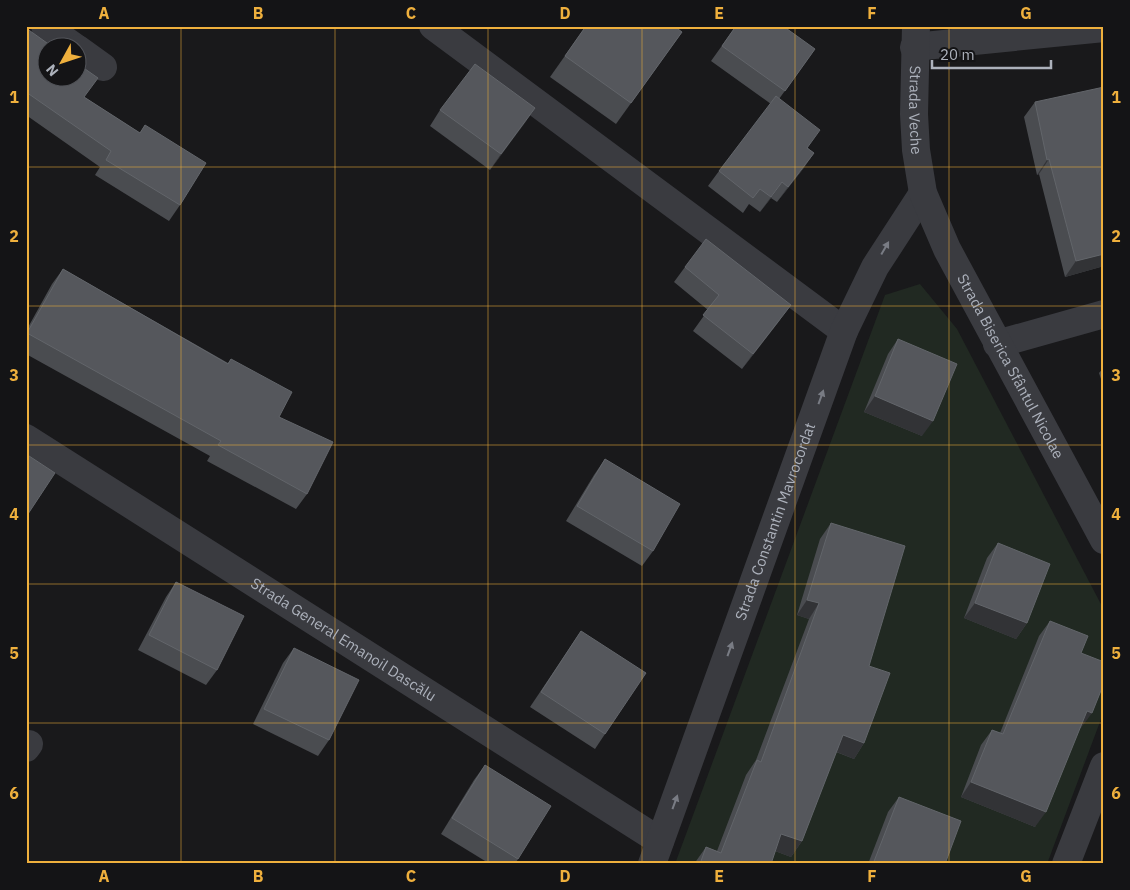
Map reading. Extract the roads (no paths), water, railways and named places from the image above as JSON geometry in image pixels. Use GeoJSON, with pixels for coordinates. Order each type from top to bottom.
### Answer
{"type":"FeatureCollection","features":[{"type":"Feature","properties":{"kind":"street"},"geometry":{"type":"LineString","coordinates":[[45,26],[62,38]]}},
{"type":"Feature","properties":{"kind":"street"},"geometry":{"type":"LineString","coordinates":[[433,26],[844,331]]}},
{"type":"Feature","properties":{"kind":"street"},"geometry":{"type":"LineString","coordinates":[[915,37],[1104,28]]}},
{"type":"Feature","properties":{"kind":"street","name":"Strada Veche"},"geometry":{"type":"LineString","coordinates":[[915,37],[914,123],[923,192]]}},
{"type":"Feature","properties":{"kind":"street"},"geometry":{"type":"LineString","coordinates":[[88,56],[103,66]]}},
{"type":"Feature","properties":{"kind":"street","name":"Strada Constantin Mavrocordat"},"geometry":{"type":"LineString","coordinates":[[656,852],[844,331],[875,267],[923,192]]}},
{"type":"Feature","properties":{"kind":"street","name":"Strada Biserica Sfântul Nicolae"},"geometry":{"type":"LineString","coordinates":[[923,192],[947,249],[1104,540]]}},
{"type":"Feature","properties":{"kind":"street"},"geometry":{"type":"LineString","coordinates":[[997,344],[1104,314]]}},
{"type":"Feature","properties":{"kind":"street","name":"Strada General Emanoil Dascălu"},"geometry":{"type":"LineString","coordinates":[[26,438],[656,852]]}},
{"type":"Feature","properties":{"kind":"street"},"geometry":{"type":"LineString","coordinates":[[1066,864],[1104,766]]}}]}
